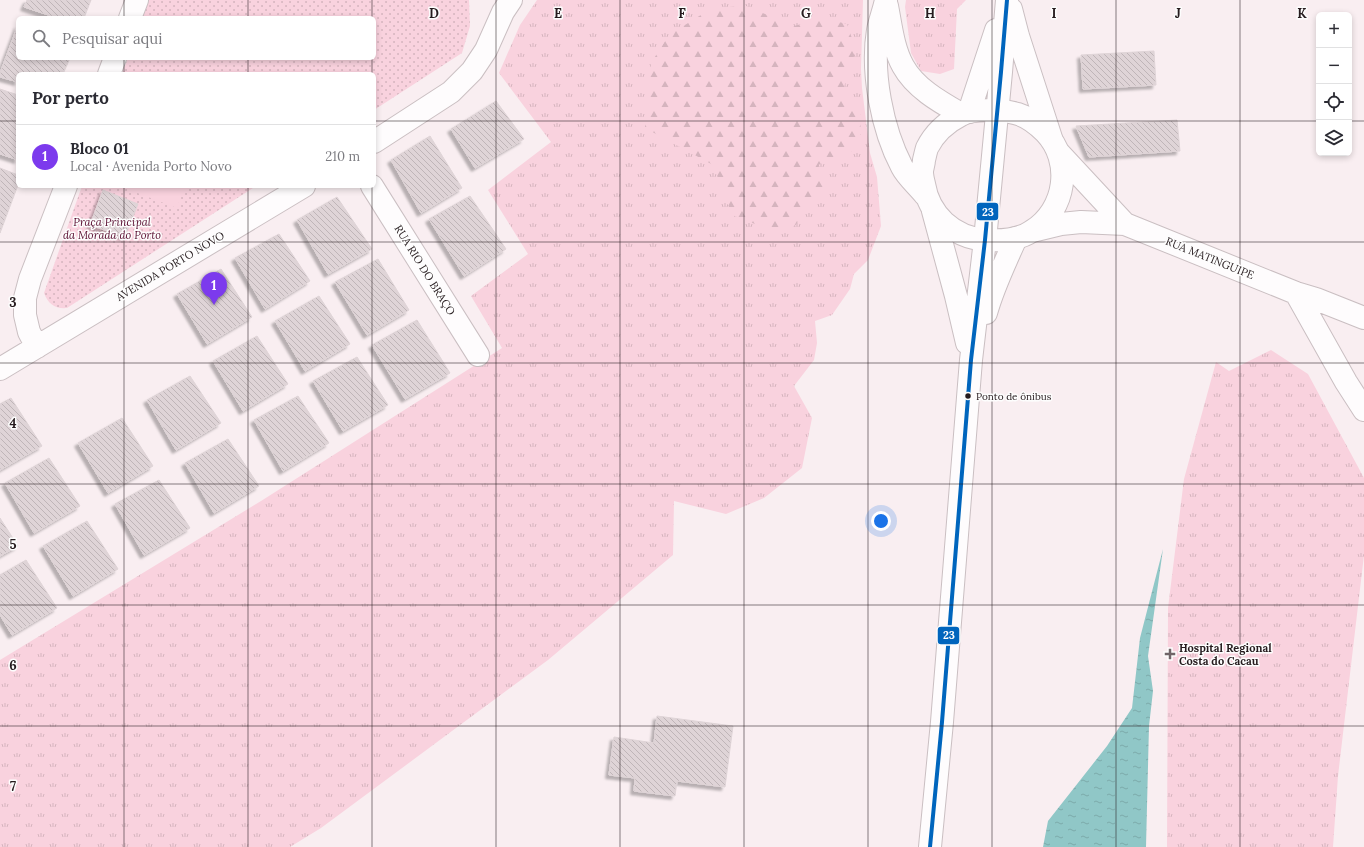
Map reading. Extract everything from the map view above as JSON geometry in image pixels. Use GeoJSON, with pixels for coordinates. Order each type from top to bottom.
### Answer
{"type":"FeatureCollection","features":[{"type":"Feature","properties":{"kind":"street"},"geometry":{"type":"LineString","coordinates":[[131,16],[137,0]]}},
{"type":"Feature","properties":{"kind":"street"},"geometry":{"type":"LineString","coordinates":[[886,0],[895,47],[903,66],[917,84],[935,98],[965,113]]}},
{"type":"Feature","properties":{"kind":"street"},"geometry":{"type":"LineString","coordinates":[[886,0],[878,29],[876,57],[877,82],[883,114],[891,142],[902,168],[947,226],[965,236],[985,240],[1024,235],[1061,224],[1081,222],[1125,224]]}},
{"type":"Feature","properties":{"kind":"street"},"geometry":{"type":"LineString","coordinates":[[930,847],[942,722],[971,360],[985,240],[1007,0]]}},
{"type":"Feature","properties":{"kind":"street"},"geometry":{"type":"LineString","coordinates":[[965,113],[1007,0]]}},
{"type":"Feature","properties":{"kind":"street"},"geometry":{"type":"LineString","coordinates":[[971,360],[990,296],[1003,266],[1024,235],[1045,221],[1056,206],[1062,188],[1063,169],[1007,0]]}},
{"type":"Feature","properties":{"kind":"street"},"geometry":{"type":"LineString","coordinates":[[376,141],[451,92],[472,71],[486,50],[504,4]]}},
{"type":"Feature","properties":{"kind":"street"},"geometry":{"type":"LineString","coordinates":[[110,72],[114,60]]}},
{"type":"Feature","properties":{"kind":"street"},"geometry":{"type":"LineString","coordinates":[[971,360],[956,296],[929,204],[922,172],[927,148],[941,128],[965,113],[997,110],[1018,114],[1036,123],[1125,224]]}},
{"type":"Feature","properties":{"kind":"street"},"geometry":{"type":"LineString","coordinates":[[37,347],[29,332],[24,315],[25,298],[30,279],[65,188]]}},
{"type":"Feature","properties":{"kind":"street","name":"AVENIDA PORTO NOVO"},"geometry":{"type":"LineString","coordinates":[[0,369],[301,188]]}},
{"type":"Feature","properties":{"kind":"street","name":"RUA RIO DO BRAÇO"},"geometry":{"type":"LineString","coordinates":[[373,188],[478,355]]}},
{"type":"Feature","properties":{"kind":"street","name":"RUA MATINGUIPE"},"geometry":{"type":"LineString","coordinates":[[1125,224],[1296,293],[1316,299],[1364,318]]}},
{"type":"Feature","properties":{"kind":"street"},"geometry":{"type":"LineString","coordinates":[[1296,293],[1346,382],[1364,410]]}},
{"type":"Feature","properties":{"kind":"green space"},"geometry":{"type":"Polygon","coordinates":[[[148,0],[469,0],[470,26],[462,53],[376,109],[376,72],[123,72],[127,60],[376,60],[376,16],[143,16],[148,0]]]}},
{"type":"Feature","properties":{"kind":"green space"},"geometry":{"type":"Polygon","coordinates":[[[537,0],[863,0],[861,69],[862,88],[870,153],[877,177],[881,226],[868,260],[854,274],[850,289],[832,315],[815,321],[817,343],[814,360],[794,386],[812,418],[802,468],[764,498],[726,514],[674,501],[673,555],[548,660],[321,828],[290,847],[0,847],[0,660],[261,501],[502,348],[471,296],[528,254],[488,190],[551,142],[499,73],[520,25],[537,0]]]}},
{"type":"Feature","properties":{"kind":"green space"},"geometry":{"type":"Polygon","coordinates":[[[906,0],[966,0],[957,9],[954,69],[940,74],[921,71],[911,53],[905,7],[906,0]]]}},
{"type":"Feature","properties":{"kind":"green space"},"geometry":{"type":"Polygon","coordinates":[[[746,6],[794,26],[823,18],[847,24],[856,50],[843,90],[861,115],[860,137],[851,152],[818,165],[826,185],[794,227],[773,231],[732,215],[713,165],[645,128],[651,63],[669,35],[712,8],[746,6]]]}},
{"type":"Feature","properties":{"kind":"green space","name":"Praça Principal da Morada do Porto"},"geometry":{"type":"Polygon","coordinates":[[[81,188],[253,188],[67,308],[59,308],[52,305],[44,293],[81,188]]]}},
{"type":"Feature","properties":{"kind":"green space"},"geometry":{"type":"Polygon","coordinates":[[[124,188],[184,188],[177,208],[124,188]]]}},
{"type":"Feature","properties":{"kind":"green space"},"geometry":{"type":"Polygon","coordinates":[[[1271,350],[1308,374],[1364,478],[1364,555],[1338,776],[1333,847],[1167,847],[1168,608],[1184,479],[1216,362],[1229,371],[1271,350]]]}},
{"type":"Feature","properties":{"kind":"water"},"geometry":{"type":"Polygon","coordinates":[[[1163,549],[1148,656],[1153,691],[1149,726],[1146,847],[1043,847],[1048,821],[1107,746],[1132,708],[1140,638],[1163,549]]]}},
{"type":"Feature","properties":{"kind":"building"},"geometry":{"type":"Polygon","coordinates":[[[27,0],[91,0],[85,16],[51,16],[24,7],[27,0]]]}},
{"type":"Feature","properties":{"kind":"building"},"geometry":{"type":"Polygon","coordinates":[[[16,30],[16,60],[69,60],[64,72],[16,72],[16,81],[0,77],[0,73],[16,30]]]}},
{"type":"Feature","properties":{"kind":"building"},"geometry":{"type":"Polygon","coordinates":[[[1154,51],[1156,85],[1083,89],[1081,55],[1154,51]]]}},
{"type":"Feature","properties":{"kind":"building"},"geometry":{"type":"Polygon","coordinates":[[[0,89],[16,94],[16,159],[0,154],[0,89]]]}},
{"type":"Feature","properties":{"kind":"building"},"geometry":{"type":"Polygon","coordinates":[[[496,101],[524,139],[475,168],[451,129],[496,101]]]}},
{"type":"Feature","properties":{"kind":"building"},"geometry":{"type":"Polygon","coordinates":[[[1177,120],[1180,151],[1089,157],[1076,126],[1177,120]]]}},
{"type":"Feature","properties":{"kind":"building"},"geometry":{"type":"Polygon","coordinates":[[[430,136],[462,188],[421,213],[391,160],[430,136]]]}},
{"type":"Feature","properties":{"kind":"building"},"geometry":{"type":"Polygon","coordinates":[[[0,168],[16,174],[17,188],[0,233],[0,168]]]}},
{"type":"Feature","properties":{"kind":"building"},"geometry":{"type":"Polygon","coordinates":[[[103,190],[138,204],[125,237],[90,225],[103,190]]]}},
{"type":"Feature","properties":{"kind":"building"},"geometry":{"type":"Polygon","coordinates":[[[470,196],[506,249],[464,276],[429,219],[470,196]]]}},
{"type":"Feature","properties":{"kind":"building"},"geometry":{"type":"Polygon","coordinates":[[[337,197],[372,249],[328,274],[297,220],[337,197]]]}},
{"type":"Feature","properties":{"kind":"building"},"geometry":{"type":"Polygon","coordinates":[[[279,234],[310,281],[265,309],[235,258],[279,234]]]}},
{"type":"Feature","properties":{"kind":"building"},"geometry":{"type":"Polygon","coordinates":[[[378,259],[409,310],[367,335],[335,282],[378,259]]]}},
{"type":"Feature","properties":{"kind":"building"},"geometry":{"type":"Polygon","coordinates":[[[221,269],[252,317],[207,344],[177,294],[221,269]]]}},
{"type":"Feature","properties":{"kind":"building"},"geometry":{"type":"Polygon","coordinates":[[[319,296],[350,344],[305,371],[275,321],[319,296]]]}},
{"type":"Feature","properties":{"kind":"building"},"geometry":{"type":"Polygon","coordinates":[[[417,320],[450,373],[405,399],[372,345],[417,320]]]}},
{"type":"Feature","properties":{"kind":"building"},"geometry":{"type":"Polygon","coordinates":[[[257,336],[288,384],[243,411],[213,361],[257,336]]]}},
{"type":"Feature","properties":{"kind":"building"},"geometry":{"type":"Polygon","coordinates":[[[357,357],[388,405],[343,431],[313,381],[357,357]]]}},
{"type":"Feature","properties":{"kind":"building"},"geometry":{"type":"Polygon","coordinates":[[[190,376],[221,423],[176,450],[147,400],[190,376]]]}},
{"type":"Feature","properties":{"kind":"building"},"geometry":{"type":"Polygon","coordinates":[[[298,396],[329,443],[283,471],[254,420],[298,396]]]}},
{"type":"Feature","properties":{"kind":"building"},"geometry":{"type":"Polygon","coordinates":[[[11,398],[42,446],[0,470],[0,404],[11,398]]]}},
{"type":"Feature","properties":{"kind":"building"},"geometry":{"type":"Polygon","coordinates":[[[122,418],[153,466],[108,493],[78,443],[122,418]]]}},
{"type":"Feature","properties":{"kind":"building"},"geometry":{"type":"Polygon","coordinates":[[[228,439],[259,486],[214,513],[185,463],[228,439]]]}},
{"type":"Feature","properties":{"kind":"building"},"geometry":{"type":"Polygon","coordinates":[[[49,458],[80,506],[34,533],[5,483],[49,458]]]}},
{"type":"Feature","properties":{"kind":"building"},"geometry":{"type":"Polygon","coordinates":[[[159,480],[190,528],[144,555],[115,504],[159,480]]]}},
{"type":"Feature","properties":{"kind":"building"},"geometry":{"type":"Polygon","coordinates":[[[0,518],[18,546],[0,556],[0,518]]]}},
{"type":"Feature","properties":{"kind":"building"},"geometry":{"type":"Polygon","coordinates":[[[87,521],[118,569],[73,596],[43,546],[87,521]]]}},
{"type":"Feature","properties":{"kind":"building"},"geometry":{"type":"Polygon","coordinates":[[[26,560],[57,608],[12,635],[0,615],[0,575],[26,560]]]}},
{"type":"Feature","properties":{"kind":"building"},"geometry":{"type":"Polygon","coordinates":[[[657,716],[733,726],[725,787],[677,781],[675,796],[634,791],[635,778],[609,775],[614,737],[654,743],[657,716]]]}},
{"type":"Feature","properties":{"kind":"transit line","name":"23"},"geometry":{"type":"LineString","coordinates":[[930,847],[942,722],[971,360],[985,240],[1007,0]]}},
{"type":"Feature","properties":{"kind":"place","name":"Bloco 01"},"geometry":{"type":"Point","coordinates":[214,305]}},
{"type":"Feature","properties":{"kind":"place","name":"Ponto de ônibus"},"geometry":{"type":"Point","coordinates":[968,396]}},
{"type":"Feature","properties":{"kind":"place","name":"Hospital Regional Costa do Cacau"},"geometry":{"type":"Point","coordinates":[1170,654]}}]}
